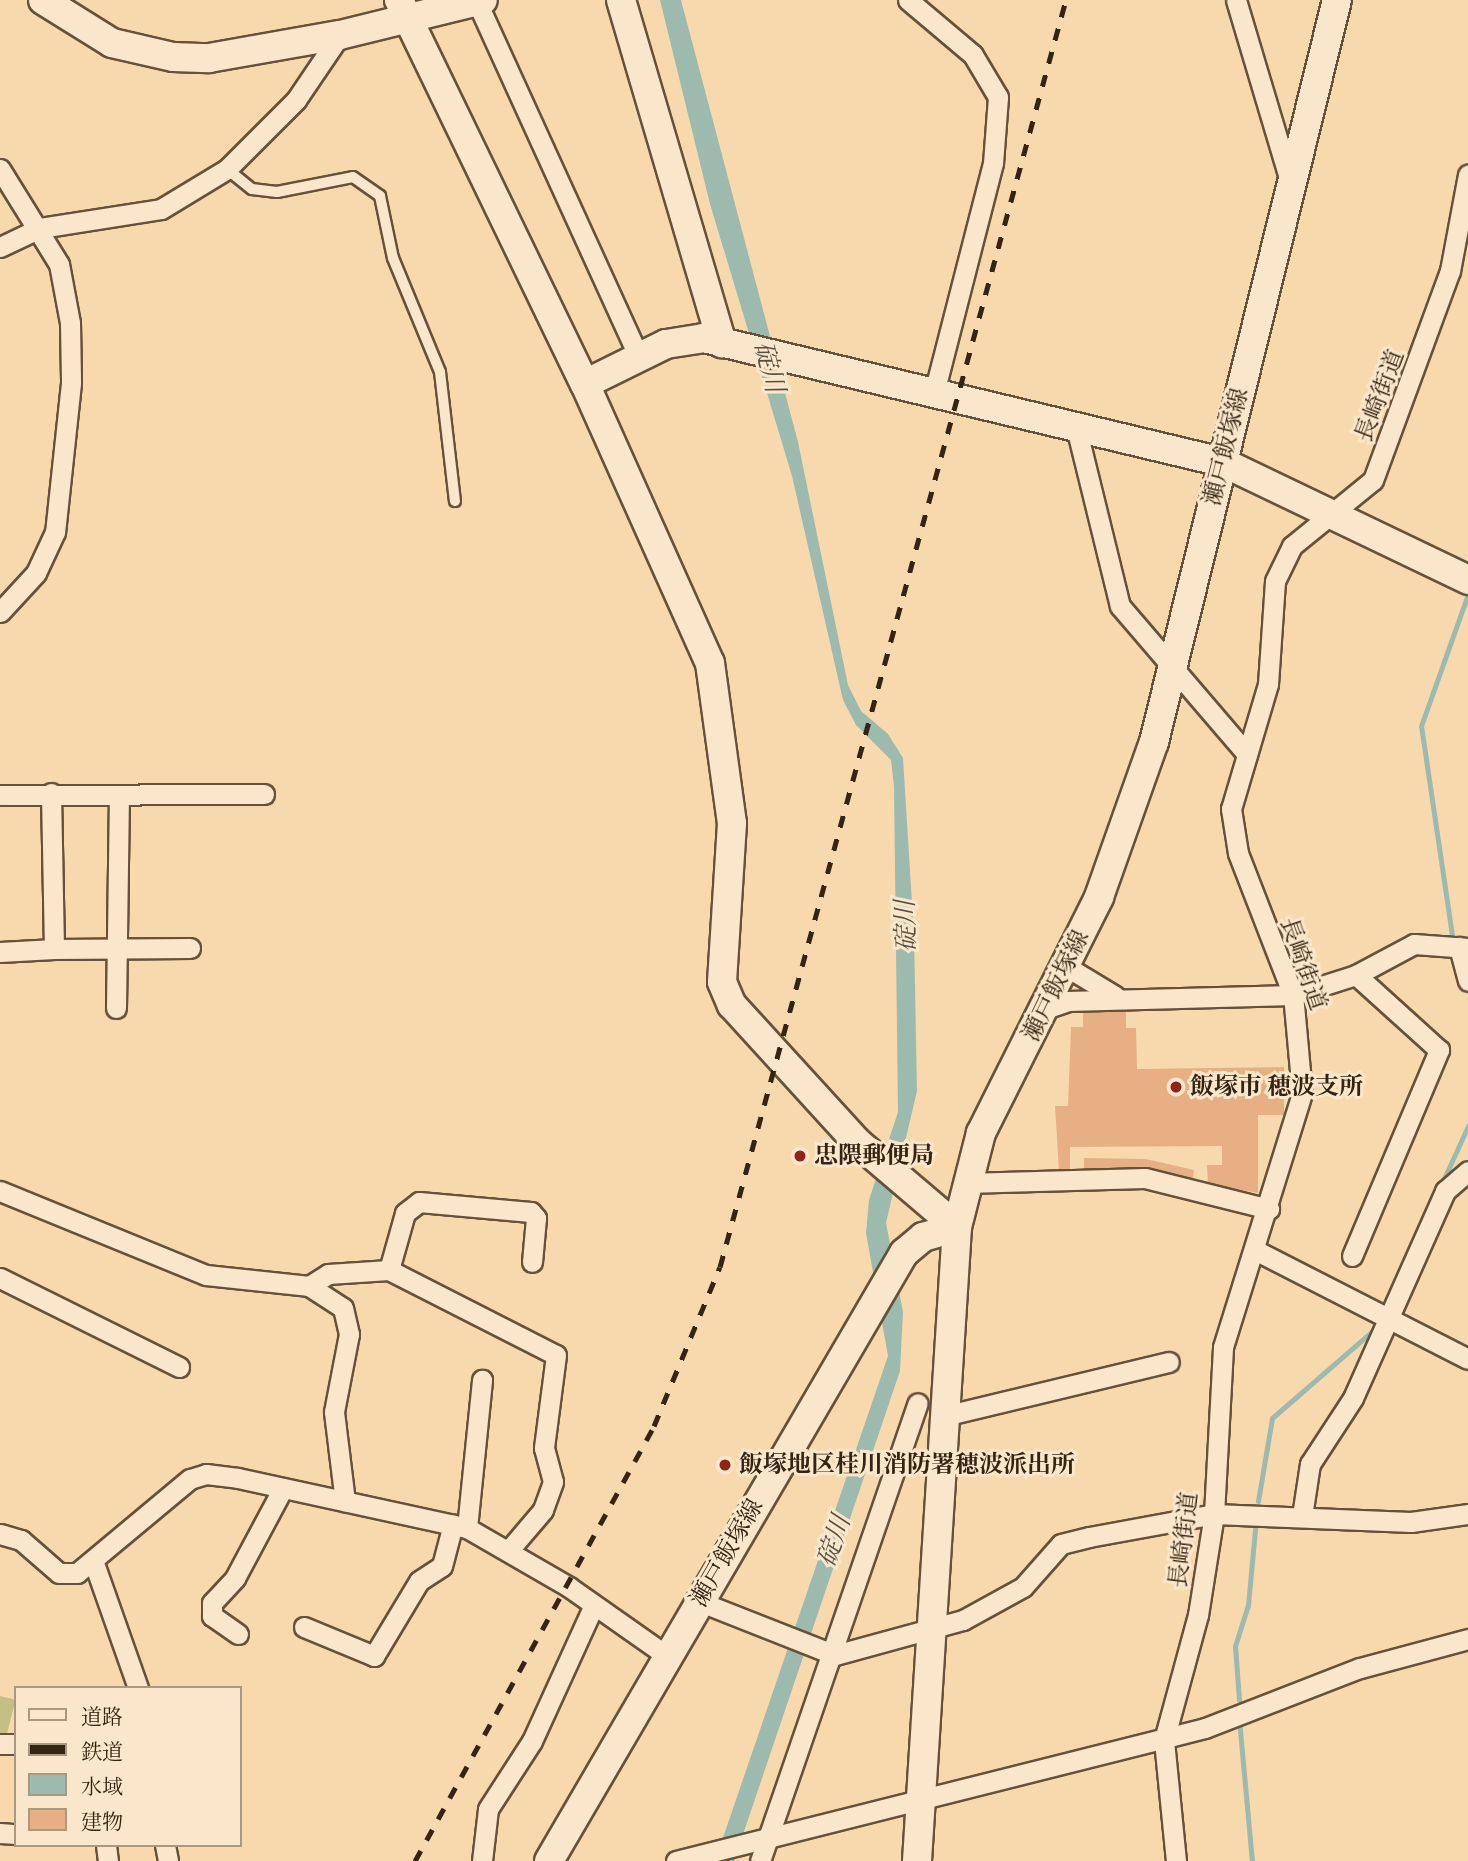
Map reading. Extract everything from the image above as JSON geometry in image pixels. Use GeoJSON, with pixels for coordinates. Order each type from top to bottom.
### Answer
{"type":"FeatureCollection","features":[{"type":"Feature","properties":{"kind":"street"},"geometry":{"type":"LineString","coordinates":[[43,0],[112,43],[173,57],[236,55],[340,36],[403,8],[470,2],[639,357]]}},
{"type":"Feature","properties":{"kind":"street"},"geometry":{"type":"LineString","coordinates":[[621,0],[722,343]]}},
{"type":"Feature","properties":{"kind":"street"},"geometry":{"type":"LineString","coordinates":[[908,0],[973,55],[998,97],[993,163],[934,393]]}},
{"type":"Feature","properties":{"kind":"street"},"geometry":{"type":"LineString","coordinates":[[1236,0],[1290,181]]}},
{"type":"Feature","properties":{"kind":"street","name":"瀬戸飯塚線"},"geometry":{"type":"LineString","coordinates":[[549,1861],[698,1601],[904,1253],[923,1237],[957,1227],[965,1183],[981,1133],[1067,967],[1128,823],[1171,672],[1290,181],[1337,0]]}},
{"type":"Feature","properties":{"kind":"street"},"geometry":{"type":"LineString","coordinates":[[403,8],[585,384],[710,663],[732,823],[722,982],[732,1006],[775,1059],[857,1142],[909,1192],[957,1227],[936,1625],[917,1861]]}},
{"type":"Feature","properties":{"kind":"street"},"geometry":{"type":"LineString","coordinates":[[0,247],[40,228],[161,209],[227,169],[296,100],[340,36]]}},
{"type":"Feature","properties":{"kind":"street"},"geometry":{"type":"LineString","coordinates":[[0,170],[40,228],[59,264],[70,323],[61,498],[55,532],[36,573],[0,612]]}},
{"type":"Feature","properties":{"kind":"street","name":"長崎街道"},"geometry":{"type":"LineString","coordinates":[[1176,1861],[1164,1740],[1198,1615],[1214,1514],[1223,1347],[1269,1209],[1302,1093],[1293,995],[1230,828],[1247,754],[1268,684],[1275,581],[1292,545],[1373,480],[1450,271],[1468,175]]}},
{"type":"Feature","properties":{"kind":"street"},"geometry":{"type":"LineString","coordinates":[[585,384],[639,357],[688,337],[722,343],[1222,462],[1468,580]]}},
{"type":"Feature","properties":{"kind":"street"},"geometry":{"type":"LineString","coordinates":[[1076,427],[1120,606],[1171,672],[1247,754]]}},
{"type":"Feature","properties":{"kind":"street"},"geometry":{"type":"LineString","coordinates":[[51,793],[54,949]]}},
{"type":"Feature","properties":{"kind":"street"},"geometry":{"type":"LineString","coordinates":[[0,795],[264,794]]}},
{"type":"Feature","properties":{"kind":"street"},"geometry":{"type":"LineString","coordinates":[[117,1008],[119,795]]}},
{"type":"Feature","properties":{"kind":"street"},"geometry":{"type":"LineString","coordinates":[[1045,1009],[1068,1001],[1293,995],[1356,975],[1413,944],[1464,948],[1468,981]]}},
{"type":"Feature","properties":{"kind":"street"},"geometry":{"type":"LineString","coordinates":[[0,952],[190,947]]}},
{"type":"Feature","properties":{"kind":"street"},"geometry":{"type":"LineString","coordinates":[[1067,967],[1122,999]]}},
{"type":"Feature","properties":{"kind":"street"},"geometry":{"type":"LineString","coordinates":[[1352,1256],[1438,1050],[1356,975]]}},
{"type":"Feature","properties":{"kind":"street"},"geometry":{"type":"LineString","coordinates":[[1303,1516],[1310,1464],[1353,1398],[1445,1191],[1468,1171]]}},
{"type":"Feature","properties":{"kind":"street"},"geometry":{"type":"LineString","coordinates":[[965,1183],[1145,1178],[1269,1209]]}},
{"type":"Feature","properties":{"kind":"street"},"geometry":{"type":"LineString","coordinates":[[0,1191],[206,1275],[309,1286],[343,1308],[349,1323],[334,1412],[345,1501]]}},
{"type":"Feature","properties":{"kind":"street"},"geometry":{"type":"LineString","coordinates":[[389,1270],[405,1213],[419,1202],[531,1212],[536,1218],[532,1262]]}},
{"type":"Feature","properties":{"kind":"street"},"geometry":{"type":"LineString","coordinates":[[1255,1250],[1468,1359]]}},
{"type":"Feature","properties":{"kind":"street"},"geometry":{"type":"LineString","coordinates":[[309,1286],[328,1274],[389,1270],[556,1355],[544,1448],[553,1482],[543,1510],[509,1550]]}},
{"type":"Feature","properties":{"kind":"street"},"geometry":{"type":"LineString","coordinates":[[0,1278],[179,1367]]}},
{"type":"Feature","properties":{"kind":"street"},"geometry":{"type":"LineString","coordinates":[[947,1415],[1170,1363]]}},
{"type":"Feature","properties":{"kind":"street"},"geometry":{"type":"LineString","coordinates":[[304,1627],[374,1656],[419,1581],[442,1566],[460,1526],[482,1380]]}},
{"type":"Feature","properties":{"kind":"street"},"geometry":{"type":"LineString","coordinates":[[760,1861],[763,1839],[832,1654],[918,1403]]}},
{"type":"Feature","properties":{"kind":"street"},"geometry":{"type":"LineString","coordinates":[[0,1534],[21,1540],[59,1573],[94,1563],[190,1479],[206,1474],[283,1488],[460,1526],[509,1550],[667,1656]]}},
{"type":"Feature","properties":{"kind":"street"},"geometry":{"type":"LineString","coordinates":[[238,1634],[212,1616],[212,1602],[235,1578],[283,1488]]}},
{"type":"Feature","properties":{"kind":"street"},"geometry":{"type":"LineString","coordinates":[[698,1601],[761,1630],[832,1654],[963,1620],[1023,1587],[1061,1544],[1214,1514],[1411,1522],[1468,1514]]}},
{"type":"Feature","properties":{"kind":"street"},"geometry":{"type":"LineString","coordinates":[[94,1563],[137,1686]]}},
{"type":"Feature","properties":{"kind":"street"},"geometry":{"type":"LineString","coordinates":[[482,1861],[488,1809],[532,1741],[594,1605]]}},
{"type":"Feature","properties":{"kind":"street"},"geometry":{"type":"LineString","coordinates":[[682,1860],[921,1803],[1164,1740],[1360,1668],[1468,1639]]}},
{"type":"Feature","properties":{"kind":"lane"},"geometry":{"type":"LineString","coordinates":[[227,169],[252,189],[277,192],[353,177],[380,196],[393,258],[440,372],[455,501]]}},
{"type":"Feature","properties":{"kind":"shaded area"},"geometry":{"type":"Polygon","coordinates":[[[0,1696],[14,1699],[6,1738],[0,1736],[0,1696]]]}},
{"type":"Feature","properties":{"kind":"water","name":"碇川"},"geometry":{"type":"Polygon","coordinates":[[[660,0],[681,0],[798,442],[848,685],[861,711],[888,734],[903,758],[914,935],[917,1091],[886,1223],[903,1312],[900,1371],[734,1861],[715,1861],[888,1356],[866,1233],[869,1200],[898,1112],[894,787],[891,760],[856,725],[843,700],[792,476],[710,204],[660,0]]]}},
{"type":"Feature","properties":{"kind":"building","name":"飯塚市 穂波支所"},"geometry":{"type":"Polygon","coordinates":[[[1083,1008],[1126,1008],[1126,1028],[1136,1028],[1137,1069],[1284,1067],[1284,1115],[1258,1115],[1258,1193],[1208,1184],[1207,1165],[1222,1165],[1222,1146],[1070,1147],[1070,1171],[1059,1171],[1055,1106],[1068,1106],[1071,1027],[1083,1027],[1083,1008]]]}},
{"type":"Feature","properties":{"kind":"building"},"geometry":{"type":"Polygon","coordinates":[[[1084,1158],[1146,1159],[1194,1170],[1192,1183],[1084,1170],[1084,1158]]]}},
{"type":"Feature","properties":{"kind":"waterway"},"geometry":{"type":"LineString","coordinates":[[1453,942],[1421,726],[1467,597]]}},
{"type":"Feature","properties":{"kind":"waterway"},"geometry":{"type":"LineString","coordinates":[[1442,1183],[1468,1126]]}},
{"type":"Feature","properties":{"kind":"waterway"},"geometry":{"type":"LineString","coordinates":[[1258,1501],[1272,1418],[1376,1328]]}},
{"type":"Feature","properties":{"kind":"waterway"},"geometry":{"type":"LineString","coordinates":[[1239,1700],[1235,1646],[1248,1605],[1256,1519]]}},
{"type":"Feature","properties":{"kind":"waterway"},"geometry":{"type":"LineString","coordinates":[[1239,1719],[1252,1861]]}},
{"type":"Feature","properties":{"kind":"railway"},"geometry":{"type":"LineString","coordinates":[[415,1861],[654,1426],[720,1267],[1066,0]]}},
{"type":"Feature","properties":{"kind":"place","name":"飯塚市 穂波支所"},"geometry":{"type":"Point","coordinates":[1176,1087]}},
{"type":"Feature","properties":{"kind":"place","name":"忠隈郵便局"},"geometry":{"type":"Point","coordinates":[800,1156]}},
{"type":"Feature","properties":{"kind":"place","name":"飯塚地区桂川消防署穂波派出所"},"geometry":{"type":"Point","coordinates":[725,1465]}}]}
